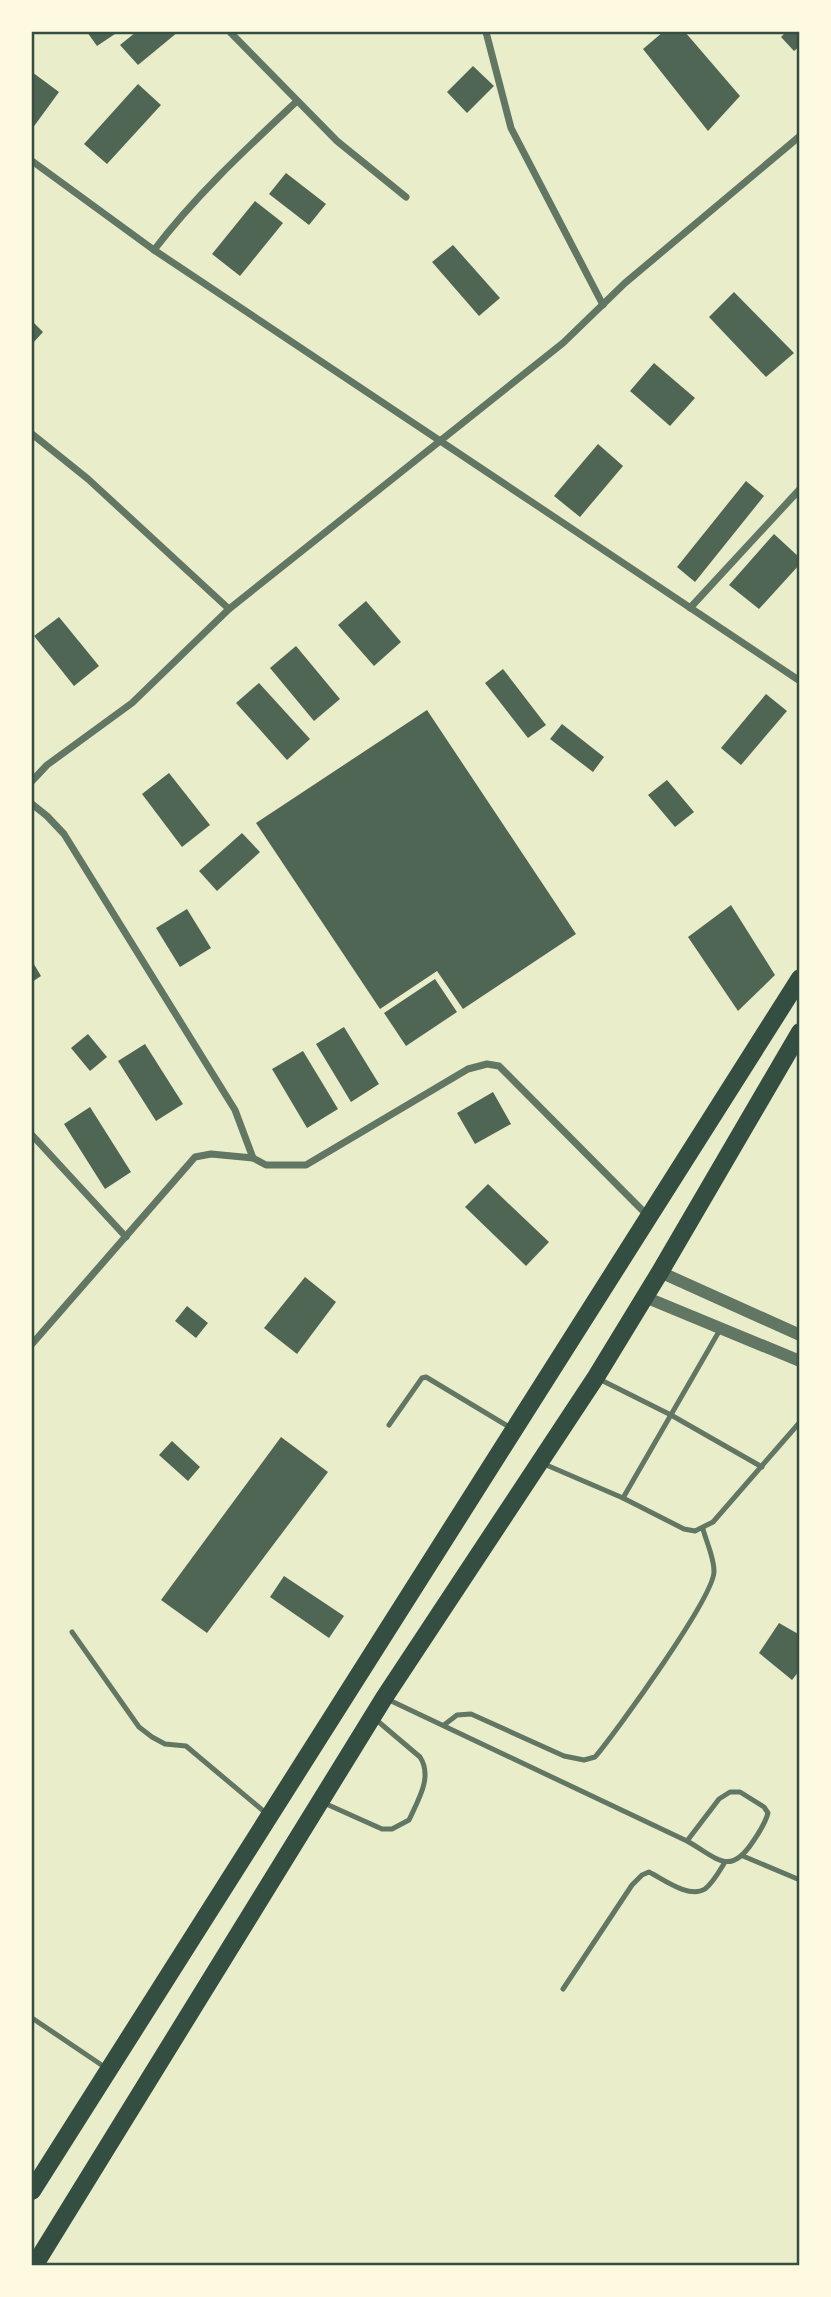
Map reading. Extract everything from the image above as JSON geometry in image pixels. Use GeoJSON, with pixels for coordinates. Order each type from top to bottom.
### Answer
{"type":"FeatureCollection","features":[{"type":"Feature","properties":{"kind":"highway"},"geometry":{"type":"LineString","coordinates":[[32,2191],[800,978]]}},
{"type":"Feature","properties":{"kind":"highway"},"geometry":{"type":"LineString","coordinates":[[34,2266],[384,1698],[541,1462],[646,1297],[797,1041]]}},
{"type":"Feature","properties":{"kind":"street"},"geometry":{"type":"LineString","coordinates":[[230,32],[337,141],[406,197]]}},
{"type":"Feature","properties":{"kind":"street"},"geometry":{"type":"LineString","coordinates":[[489,32],[511,128],[603,305]]}},
{"type":"Feature","properties":{"kind":"street"},"geometry":{"type":"LineString","coordinates":[[154,250],[178,218],[297,101]]}},
{"type":"Feature","properties":{"kind":"street"},"geometry":{"type":"LineString","coordinates":[[32,782],[47,765],[132,703],[229,609],[563,343],[635,274],[800,136]]}},
{"type":"Feature","properties":{"kind":"street"},"geometry":{"type":"LineString","coordinates":[[32,162],[154,250],[800,681]]}},
{"type":"Feature","properties":{"kind":"street"},"geometry":{"type":"LineString","coordinates":[[32,434],[88,479],[229,609]]}},
{"type":"Feature","properties":{"kind":"street"},"geometry":{"type":"LineString","coordinates":[[690,608],[800,489]]}},
{"type":"Feature","properties":{"kind":"street"},"geometry":{"type":"LineString","coordinates":[[32,804],[64,834],[235,1110],[253,1158]]}},
{"type":"Feature","properties":{"kind":"street"},"geometry":{"type":"LineString","coordinates":[[32,1344],[195,1157],[211,1154],[253,1158],[266,1165],[306,1165],[468,1069],[486,1063],[499,1066],[648,1216]]}},
{"type":"Feature","properties":{"kind":"street"},"geometry":{"type":"LineString","coordinates":[[32,1135],[126,1237]]}},
{"type":"Feature","properties":{"kind":"street"},"geometry":{"type":"LineString","coordinates":[[660,1272],[800,1335]]}},
{"type":"Feature","properties":{"kind":"street"},"geometry":{"type":"LineString","coordinates":[[646,1297],[800,1361]]}},
{"type":"Feature","properties":{"kind":"lane"},"geometry":{"type":"LineString","coordinates":[[623,1498],[721,1328]]}},
{"type":"Feature","properties":{"kind":"lane"},"geometry":{"type":"LineString","coordinates":[[388,1425],[422,1378],[426,1377],[514,1430]]}},
{"type":"Feature","properties":{"kind":"lane"},"geometry":{"type":"LineString","coordinates":[[596,1377],[671,1415],[762,1467]]}},
{"type":"Feature","properties":{"kind":"lane"},"geometry":{"type":"LineString","coordinates":[[541,1462],[623,1498],[684,1529],[695,1531],[713,1522],[800,1422]]}},
{"type":"Feature","properties":{"kind":"lane"},"geometry":{"type":"LineString","coordinates":[[444,1725],[457,1715],[471,1714],[565,1756],[584,1760],[595,1757],[659,1668],[706,1596],[715,1572],[703,1529]]}},
{"type":"Feature","properties":{"kind":"lane"},"geometry":{"type":"LineString","coordinates":[[72,1632],[139,1727],[165,1744],[186,1746],[270,1816]]}},
{"type":"Feature","properties":{"kind":"lane"},"geometry":{"type":"LineString","coordinates":[[384,1698],[687,1841],[725,1862],[736,1862],[743,1856],[766,1822],[768,1813],[764,1807],[740,1792],[730,1793],[719,1799],[687,1841]]}},
{"type":"Feature","properties":{"kind":"lane"},"geometry":{"type":"LineString","coordinates":[[322,1802],[382,1829],[392,1829],[409,1820],[426,1779],[425,1765],[420,1757],[372,1717]]}},
{"type":"Feature","properties":{"kind":"lane"},"geometry":{"type":"LineString","coordinates":[[743,1856],[800,1880]]}},
{"type":"Feature","properties":{"kind":"lane"},"geometry":{"type":"LineString","coordinates":[[563,1989],[632,1885],[642,1875],[649,1872],[689,1891],[697,1892],[706,1888],[725,1862]]}},
{"type":"Feature","properties":{"kind":"lane"},"geometry":{"type":"LineString","coordinates":[[32,2018],[108,2069]]}},
{"type":"Feature","properties":{"kind":"building"},"geometry":{"type":"Polygon","coordinates":[[[87,32],[118,32],[97,46],[87,32]]]}},
{"type":"Feature","properties":{"kind":"building"},"geometry":{"type":"Polygon","coordinates":[[[136,32],[178,32],[138,65],[120,45],[136,32]]]}},
{"type":"Feature","properties":{"kind":"building"},"geometry":{"type":"Polygon","coordinates":[[[663,32],[685,32],[740,96],[708,131],[643,49],[663,32]]]}},
{"type":"Feature","properties":{"kind":"building"},"geometry":{"type":"Polygon","coordinates":[[[786,32],[800,32],[800,46],[794,51],[781,37],[786,32]]]}},
{"type":"Feature","properties":{"kind":"building"},"geometry":{"type":"Polygon","coordinates":[[[473,66],[494,86],[467,113],[447,92],[473,66]]]}},
{"type":"Feature","properties":{"kind":"building"},"geometry":{"type":"Polygon","coordinates":[[[32,72],[59,92],[32,129],[32,72]]]}},
{"type":"Feature","properties":{"kind":"building"},"geometry":{"type":"Polygon","coordinates":[[[138,84],[161,105],[107,164],[84,144],[138,84]]]}},
{"type":"Feature","properties":{"kind":"building"},"geometry":{"type":"Polygon","coordinates":[[[286,173],[326,204],[309,225],[269,194],[286,173]]]}},
{"type":"Feature","properties":{"kind":"building"},"geometry":{"type":"Polygon","coordinates":[[[255,201],[283,223],[240,276],[212,254],[255,201]]]}},
{"type":"Feature","properties":{"kind":"building"},"geometry":{"type":"Polygon","coordinates":[[[453,245],[500,298],[479,316],[432,262],[453,245]]]}},
{"type":"Feature","properties":{"kind":"building"},"geometry":{"type":"Polygon","coordinates":[[[734,292],[794,353],[766,377],[709,317],[734,292]]]}},
{"type":"Feature","properties":{"kind":"building"},"geometry":{"type":"Polygon","coordinates":[[[32,321],[43,332],[32,344],[32,321]]]}},
{"type":"Feature","properties":{"kind":"building"},"geometry":{"type":"Polygon","coordinates":[[[654,363],[695,398],[670,426],[630,391],[654,363]]]}},
{"type":"Feature","properties":{"kind":"building"},"geometry":{"type":"Polygon","coordinates":[[[598,444],[623,466],[580,517],[554,496],[598,444]]]}},
{"type":"Feature","properties":{"kind":"building"},"geometry":{"type":"Polygon","coordinates":[[[746,481],[764,496],[695,582],[677,567],[746,481]]]}},
{"type":"Feature","properties":{"kind":"building"},"geometry":{"type":"Polygon","coordinates":[[[774,534],[800,558],[800,564],[759,609],[729,585],[774,534]]]}},
{"type":"Feature","properties":{"kind":"building"},"geometry":{"type":"Polygon","coordinates":[[[366,601],[401,642],[374,666],[338,625],[366,601]]]}},
{"type":"Feature","properties":{"kind":"building"},"geometry":{"type":"Polygon","coordinates":[[[59,617],[99,666],[74,686],[34,636],[59,617]]]}},
{"type":"Feature","properties":{"kind":"building"},"geometry":{"type":"Polygon","coordinates":[[[296,646],[340,699],[314,721],[270,668],[296,646]]]}},
{"type":"Feature","properties":{"kind":"building"},"geometry":{"type":"Polygon","coordinates":[[[503,669],[546,725],[528,738],[485,683],[503,669]]]}},
{"type":"Feature","properties":{"kind":"building"},"geometry":{"type":"Polygon","coordinates":[[[259,683],[310,739],[287,760],[236,703],[259,683]]]}},
{"type":"Feature","properties":{"kind":"building"},"geometry":{"type":"Polygon","coordinates":[[[766,694],[787,711],[741,765],[721,748],[766,694]]]}},
{"type":"Feature","properties":{"kind":"building"},"geometry":{"type":"Polygon","coordinates":[[[427,710],[576,934],[463,1009],[437,971],[380,1009],[256,823],[427,710]]]}},
{"type":"Feature","properties":{"kind":"building"},"geometry":{"type":"Polygon","coordinates":[[[562,724],[604,757],[593,772],[550,739],[562,724]]]}},
{"type":"Feature","properties":{"kind":"building"},"geometry":{"type":"Polygon","coordinates":[[[169,773],[210,825],[182,847],[142,794],[169,773]]]}},
{"type":"Feature","properties":{"kind":"building"},"geometry":{"type":"Polygon","coordinates":[[[667,780],[694,812],[675,827],[648,795],[667,780]]]}},
{"type":"Feature","properties":{"kind":"building"},"geometry":{"type":"Polygon","coordinates":[[[242,833],[260,852],[217,891],[199,871],[242,833]]]}},
{"type":"Feature","properties":{"kind":"building"},"geometry":{"type":"Polygon","coordinates":[[[731,905],[775,975],[738,1011],[688,937],[731,905]]]}},
{"type":"Feature","properties":{"kind":"building"},"geometry":{"type":"Polygon","coordinates":[[[187,909],[211,948],[180,967],[156,928],[187,909]]]}},
{"type":"Feature","properties":{"kind":"building"},"geometry":{"type":"Polygon","coordinates":[[[32,961],[41,976],[32,982],[32,961]]]}},
{"type":"Feature","properties":{"kind":"building"},"geometry":{"type":"Polygon","coordinates":[[[435,979],[457,1012],[406,1046],[384,1013],[435,979]]]}},
{"type":"Feature","properties":{"kind":"building"},"geometry":{"type":"Polygon","coordinates":[[[344,1027],[379,1084],[351,1102],[316,1044],[344,1027]]]}},
{"type":"Feature","properties":{"kind":"building"},"geometry":{"type":"Polygon","coordinates":[[[88,1034],[107,1057],[90,1071],[71,1048],[88,1034]]]}},
{"type":"Feature","properties":{"kind":"building"},"geometry":{"type":"Polygon","coordinates":[[[145,1044],[183,1104],[156,1121],[118,1061],[145,1044]]]}},
{"type":"Feature","properties":{"kind":"building"},"geometry":{"type":"Polygon","coordinates":[[[303,1051],[338,1109],[307,1128],[272,1069],[303,1051]]]}},
{"type":"Feature","properties":{"kind":"building"},"geometry":{"type":"Polygon","coordinates":[[[493,1092],[511,1124],[475,1144],[457,1113],[493,1092]]]}},
{"type":"Feature","properties":{"kind":"building"},"geometry":{"type":"Polygon","coordinates":[[[90,1107],[131,1172],[105,1189],[64,1124],[90,1107]]]}},
{"type":"Feature","properties":{"kind":"building"},"geometry":{"type":"Polygon","coordinates":[[[488,1184],[549,1242],[526,1266],[465,1207],[488,1184]]]}},
{"type":"Feature","properties":{"kind":"building"},"geometry":{"type":"Polygon","coordinates":[[[305,1277],[336,1302],[297,1354],[264,1328],[305,1277]]]}},
{"type":"Feature","properties":{"kind":"building"},"geometry":{"type":"Polygon","coordinates":[[[187,1306],[208,1323],[196,1338],[175,1321],[187,1306]]]}},
{"type":"Feature","properties":{"kind":"building"},"geometry":{"type":"Polygon","coordinates":[[[281,1437],[328,1472],[207,1633],[161,1600],[281,1437]]]}},
{"type":"Feature","properties":{"kind":"building"},"geometry":{"type":"Polygon","coordinates":[[[172,1441],[200,1467],[188,1481],[159,1455],[172,1441]]]}},
{"type":"Feature","properties":{"kind":"building"},"geometry":{"type":"Polygon","coordinates":[[[284,1576],[344,1616],[329,1638],[270,1597],[284,1576]]]}},
{"type":"Feature","properties":{"kind":"building"},"geometry":{"type":"Polygon","coordinates":[[[779,1623],[800,1635],[800,1670],[792,1680],[759,1653],[779,1623]]]}}]}
